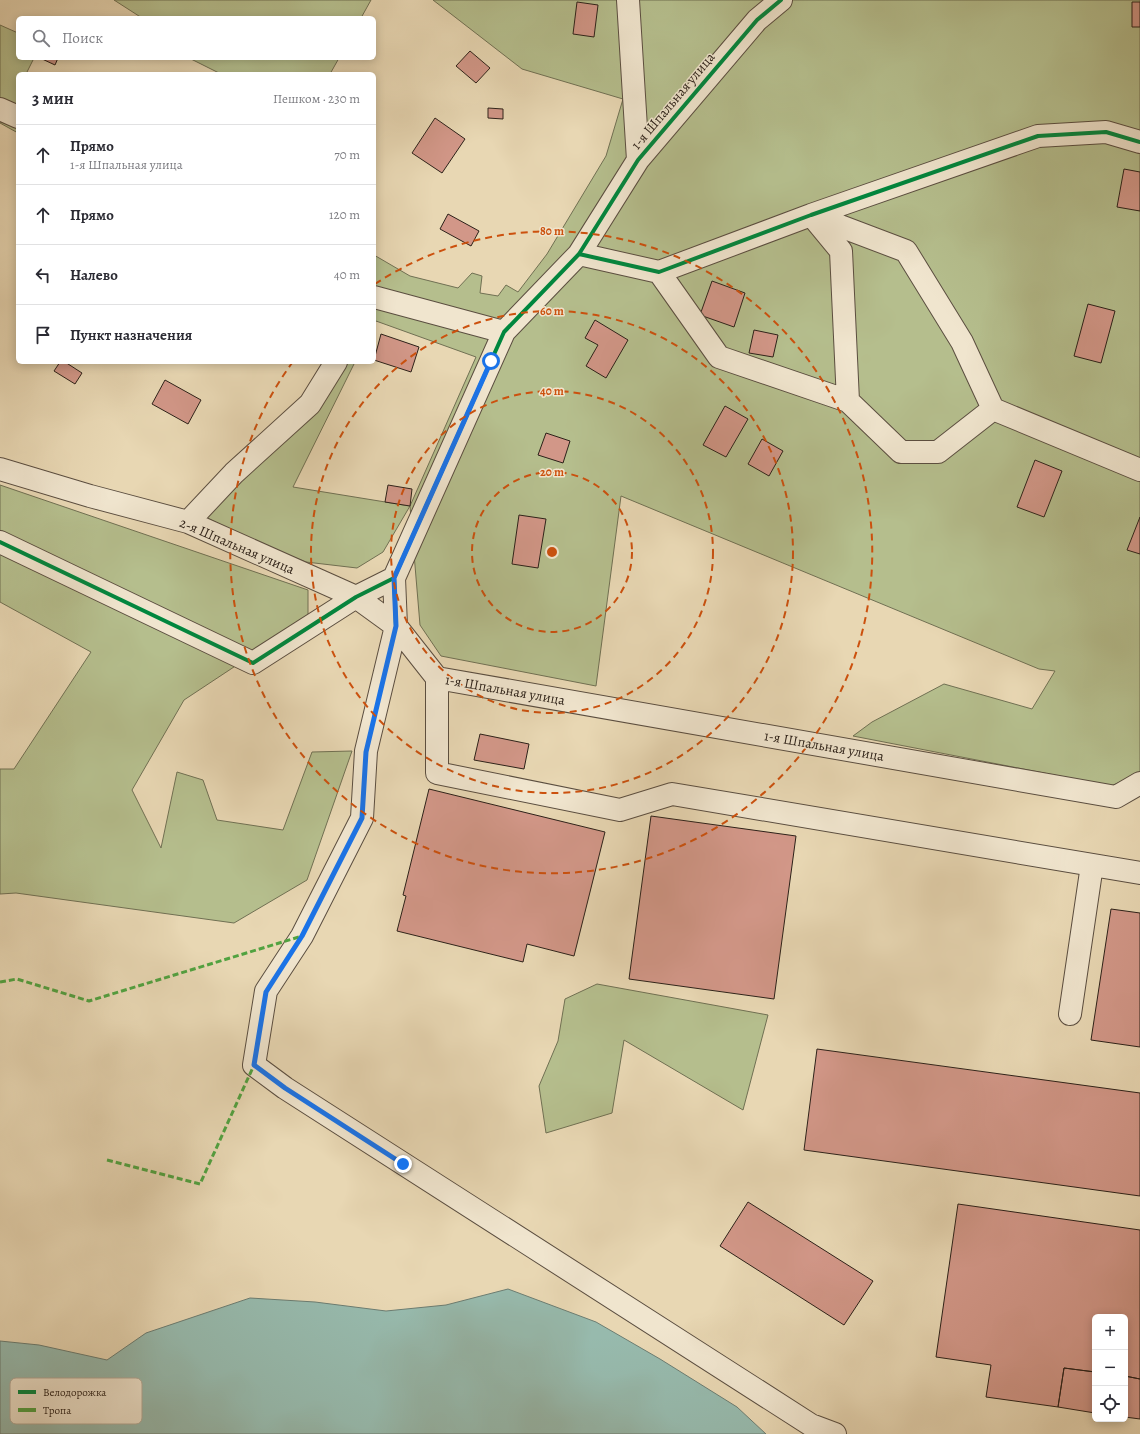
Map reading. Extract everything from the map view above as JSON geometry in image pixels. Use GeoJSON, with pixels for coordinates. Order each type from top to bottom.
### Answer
{"type":"FeatureCollection","features":[{"type":"Feature","properties":{"kind":"street"},"geometry":{"type":"LineString","coordinates":[[628,0],[638,160]]}},
{"type":"Feature","properties":{"kind":"street","name":"1-я Шпальная улица"},"geometry":{"type":"LineString","coordinates":[[781,0],[757,20],[638,160],[579,254],[504,332],[394,578],[396,626],[437,678],[1116,797],[1140,783]]}},
{"type":"Feature","properties":{"kind":"street"},"geometry":{"type":"LineString","coordinates":[[0,109],[16,116]]}},
{"type":"Feature","properties":{"kind":"street"},"geometry":{"type":"LineString","coordinates":[[579,254],[659,272],[811,215],[1038,136],[1106,132],[1140,142]]}},
{"type":"Feature","properties":{"kind":"street"},"geometry":{"type":"LineString","coordinates":[[811,215],[841,251],[848,401]]}},
{"type":"Feature","properties":{"kind":"street"},"geometry":{"type":"LineString","coordinates":[[811,215],[906,251],[962,342],[992,409],[1140,470]]}},
{"type":"Feature","properties":{"kind":"street"},"geometry":{"type":"LineString","coordinates":[[659,272],[719,357],[848,401],[901,452],[938,452],[992,409]]}},
{"type":"Feature","properties":{"kind":"street"},"geometry":{"type":"LineString","coordinates":[[376,300],[504,332]]}},
{"type":"Feature","properties":{"kind":"street"},"geometry":{"type":"LineString","coordinates":[[188,522],[234,473],[310,404],[335,364]]}},
{"type":"Feature","properties":{"kind":"street","name":"2-я Шпальная улица"},"geometry":{"type":"LineString","coordinates":[[0,469],[90,496],[188,522],[356,598],[396,626]]}},
{"type":"Feature","properties":{"kind":"street"},"geometry":{"type":"LineString","coordinates":[[0,542],[254,663],[356,598],[394,578]]}},
{"type":"Feature","properties":{"kind":"street"},"geometry":{"type":"LineString","coordinates":[[396,626],[366,752],[362,818],[302,936],[266,992],[254,1065],[285,1088],[811,1425],[835,1434]]}},
{"type":"Feature","properties":{"kind":"street"},"geometry":{"type":"LineString","coordinates":[[437,678],[437,773],[620,810],[672,794],[1140,873]]}},
{"type":"Feature","properties":{"kind":"street"},"geometry":{"type":"LineString","coordinates":[[1070,1014],[1092,865]]}},
{"type":"Feature","properties":{"kind":"green space"},"geometry":{"type":"Polygon","coordinates":[[[114,0],[371,0],[362,16],[139,16],[114,0]]]}},
{"type":"Feature","properties":{"kind":"green space"},"geometry":{"type":"Polygon","coordinates":[[[433,0],[1140,0],[1140,773],[1111,786],[853,736],[872,722],[944,684],[1032,709],[1055,671],[1039,669],[621,496],[596,686],[441,656],[420,625],[410,506],[476,357],[376,321],[376,256],[410,276],[458,288],[472,273],[482,276],[480,293],[498,296],[506,285],[518,292],[547,254],[606,156],[623,99],[522,69],[433,0]]]}},
{"type":"Feature","properties":{"kind":"green space"},"geometry":{"type":"Polygon","coordinates":[[[0,25],[16,32],[16,60],[33,60],[27,72],[16,72],[16,132],[0,123],[0,25]]]}},
{"type":"Feature","properties":{"kind":"green space"},"geometry":{"type":"Polygon","coordinates":[[[193,60],[338,60],[331,72],[217,72],[193,60]]]}},
{"type":"Feature","properties":{"kind":"green space"},"geometry":{"type":"Polygon","coordinates":[[[325,364],[354,364],[293,487],[410,506],[383,552],[357,568],[306,562],[251,540],[190,509],[303,400],[325,364]]]}},
{"type":"Feature","properties":{"kind":"green space"},"geometry":{"type":"Polygon","coordinates":[[[0,485],[308,590],[308,618],[184,700],[132,790],[161,848],[177,772],[203,780],[217,820],[283,830],[312,752],[352,751],[307,880],[234,923],[16,893],[0,894],[0,769],[14,769],[91,652],[0,602],[0,485]]]}},
{"type":"Feature","properties":{"kind":"green space"},"geometry":{"type":"Polygon","coordinates":[[[597,984],[768,1015],[743,1110],[624,1040],[612,1113],[546,1133],[539,1086],[558,1041],[565,999],[597,984]]]}},
{"type":"Feature","properties":{"kind":"shaded area"},"geometry":{"type":"Polygon","coordinates":[[[508,1289],[596,1322],[660,1359],[737,1407],[766,1434],[0,1434],[0,1341],[39,1345],[107,1360],[146,1333],[250,1298],[315,1302],[386,1311],[446,1305],[508,1289]]]}},
{"type":"Feature","properties":{"kind":"building"},"geometry":{"type":"Polygon","coordinates":[[[577,2],[598,5],[594,37],[573,34],[577,2]]]}},
{"type":"Feature","properties":{"kind":"building"},"geometry":{"type":"Polygon","coordinates":[[[1132,2],[1140,2],[1140,27],[1132,27],[1132,2]]]}},
{"type":"Feature","properties":{"kind":"building"},"geometry":{"type":"Polygon","coordinates":[[[470,51],[490,68],[476,83],[456,66],[470,51]]]}},
{"type":"Feature","properties":{"kind":"building"},"geometry":{"type":"Polygon","coordinates":[[[44,60],[57,60],[55,65],[44,60]]]}},
{"type":"Feature","properties":{"kind":"building"},"geometry":{"type":"Polygon","coordinates":[[[488,108],[503,109],[503,119],[488,118],[488,108]]]}},
{"type":"Feature","properties":{"kind":"building"},"geometry":{"type":"Polygon","coordinates":[[[435,118],[465,139],[442,173],[412,153],[435,118]]]}},
{"type":"Feature","properties":{"kind":"building"},"geometry":{"type":"Polygon","coordinates":[[[1124,169],[1140,172],[1140,211],[1117,207],[1124,169]]]}},
{"type":"Feature","properties":{"kind":"building"},"geometry":{"type":"Polygon","coordinates":[[[448,214],[479,231],[471,246],[440,229],[448,214]]]}},
{"type":"Feature","properties":{"kind":"building"},"geometry":{"type":"Polygon","coordinates":[[[712,281],[745,293],[734,327],[700,315],[712,281]]]}},
{"type":"Feature","properties":{"kind":"building"},"geometry":{"type":"Polygon","coordinates":[[[1088,304],[1115,311],[1101,363],[1074,356],[1088,304]]]}},
{"type":"Feature","properties":{"kind":"building"},"geometry":{"type":"Polygon","coordinates":[[[595,320],[628,340],[606,378],[586,366],[598,345],[585,338],[595,320]]]}},
{"type":"Feature","properties":{"kind":"building"},"geometry":{"type":"Polygon","coordinates":[[[754,330],[778,335],[773,357],[749,353],[754,330]]]}},
{"type":"Feature","properties":{"kind":"building"},"geometry":{"type":"Polygon","coordinates":[[[381,334],[419,347],[411,372],[376,361],[376,353],[381,334]]]}},
{"type":"Feature","properties":{"kind":"building"},"geometry":{"type":"Polygon","coordinates":[[[59,364],[68,364],[82,373],[75,384],[54,371],[59,364]]]}},
{"type":"Feature","properties":{"kind":"building"},"geometry":{"type":"Polygon","coordinates":[[[165,380],[201,400],[188,424],[152,404],[165,380]]]}},
{"type":"Feature","properties":{"kind":"building"},"geometry":{"type":"Polygon","coordinates":[[[725,406],[748,419],[726,457],[703,445],[725,406]]]}},
{"type":"Feature","properties":{"kind":"building"},"geometry":{"type":"Polygon","coordinates":[[[546,433],[570,441],[563,463],[538,455],[546,433]]]}},
{"type":"Feature","properties":{"kind":"building"},"geometry":{"type":"Polygon","coordinates":[[[762,439],[783,451],[769,476],[748,464],[762,439]]]}},
{"type":"Feature","properties":{"kind":"building"},"geometry":{"type":"Polygon","coordinates":[[[1035,460],[1062,471],[1044,517],[1017,507],[1035,460]]]}},
{"type":"Feature","properties":{"kind":"building"},"geometry":{"type":"Polygon","coordinates":[[[388,485],[412,489],[410,506],[385,502],[388,485]]]}},
{"type":"Feature","properties":{"kind":"building"},"geometry":{"type":"Polygon","coordinates":[[[519,515],[546,519],[538,568],[512,564],[519,515]]]}},
{"type":"Feature","properties":{"kind":"building"},"geometry":{"type":"Polygon","coordinates":[[[1140,517],[1140,554],[1127,550],[1140,517]]]}},
{"type":"Feature","properties":{"kind":"building"},"geometry":{"type":"Polygon","coordinates":[[[480,734],[529,744],[524,769],[474,760],[480,734]]]}},
{"type":"Feature","properties":{"kind":"building"},"geometry":{"type":"Polygon","coordinates":[[[429,789],[605,832],[574,956],[527,944],[523,962],[397,931],[406,896],[403,895],[429,789]]]}},
{"type":"Feature","properties":{"kind":"building"},"geometry":{"type":"Polygon","coordinates":[[[651,816],[796,836],[774,999],[629,979],[651,816]]]}},
{"type":"Feature","properties":{"kind":"building"},"geometry":{"type":"Polygon","coordinates":[[[1111,909],[1140,913],[1140,1047],[1091,1040],[1111,909]]]}},
{"type":"Feature","properties":{"kind":"building"},"geometry":{"type":"Polygon","coordinates":[[[817,1049],[1140,1093],[1140,1196],[804,1150],[817,1049]]]}},
{"type":"Feature","properties":{"kind":"building"},"geometry":{"type":"Polygon","coordinates":[[[748,1202],[873,1281],[844,1325],[720,1246],[748,1202]]]}},
{"type":"Feature","properties":{"kind":"building"},"geometry":{"type":"Polygon","coordinates":[[[958,1204],[1140,1230],[1140,1379],[1128,1377],[1128,1314],[1092,1314],[1092,1372],[1064,1368],[1058,1407],[986,1397],[991,1365],[936,1357],[958,1204]]]}},
{"type":"Feature","properties":{"kind":"building"},"geometry":{"type":"Polygon","coordinates":[[[1064,1368],[1092,1372],[1092,1413],[1058,1407],[1064,1368]]]}},
{"type":"Feature","properties":{"kind":"building"},"geometry":{"type":"Polygon","coordinates":[[[1128,1377],[1140,1379],[1140,1419],[1128,1417],[1128,1377]]]}},
{"type":"Feature","properties":{"kind":"marked path"},"geometry":{"type":"LineString","coordinates":[[0,982],[17,979],[89,1001],[302,936]]}},
{"type":"Feature","properties":{"kind":"marked path"},"geometry":{"type":"LineString","coordinates":[[107,1160],[200,1184],[254,1065]]}},
{"type":"Feature","properties":{"kind":"cycle path"},"geometry":{"type":"LineString","coordinates":[[396,626],[394,578],[504,332],[579,254],[638,160],[757,20],[781,0]]}},
{"type":"Feature","properties":{"kind":"cycle path"},"geometry":{"type":"LineString","coordinates":[[579,254],[659,272],[811,215],[1038,136],[1106,132],[1140,142]]}},
{"type":"Feature","properties":{"kind":"cycle path"},"geometry":{"type":"LineString","coordinates":[[0,542],[253,663],[356,597],[394,578]]}},
{"type":"Feature","properties":{"kind":"route"},"geometry":{"type":"LineString","coordinates":[[403,1164],[285,1088],[254,1065],[266,992],[302,936],[362,818],[366,752],[396,626],[394,578],[491,361]]}}]}
